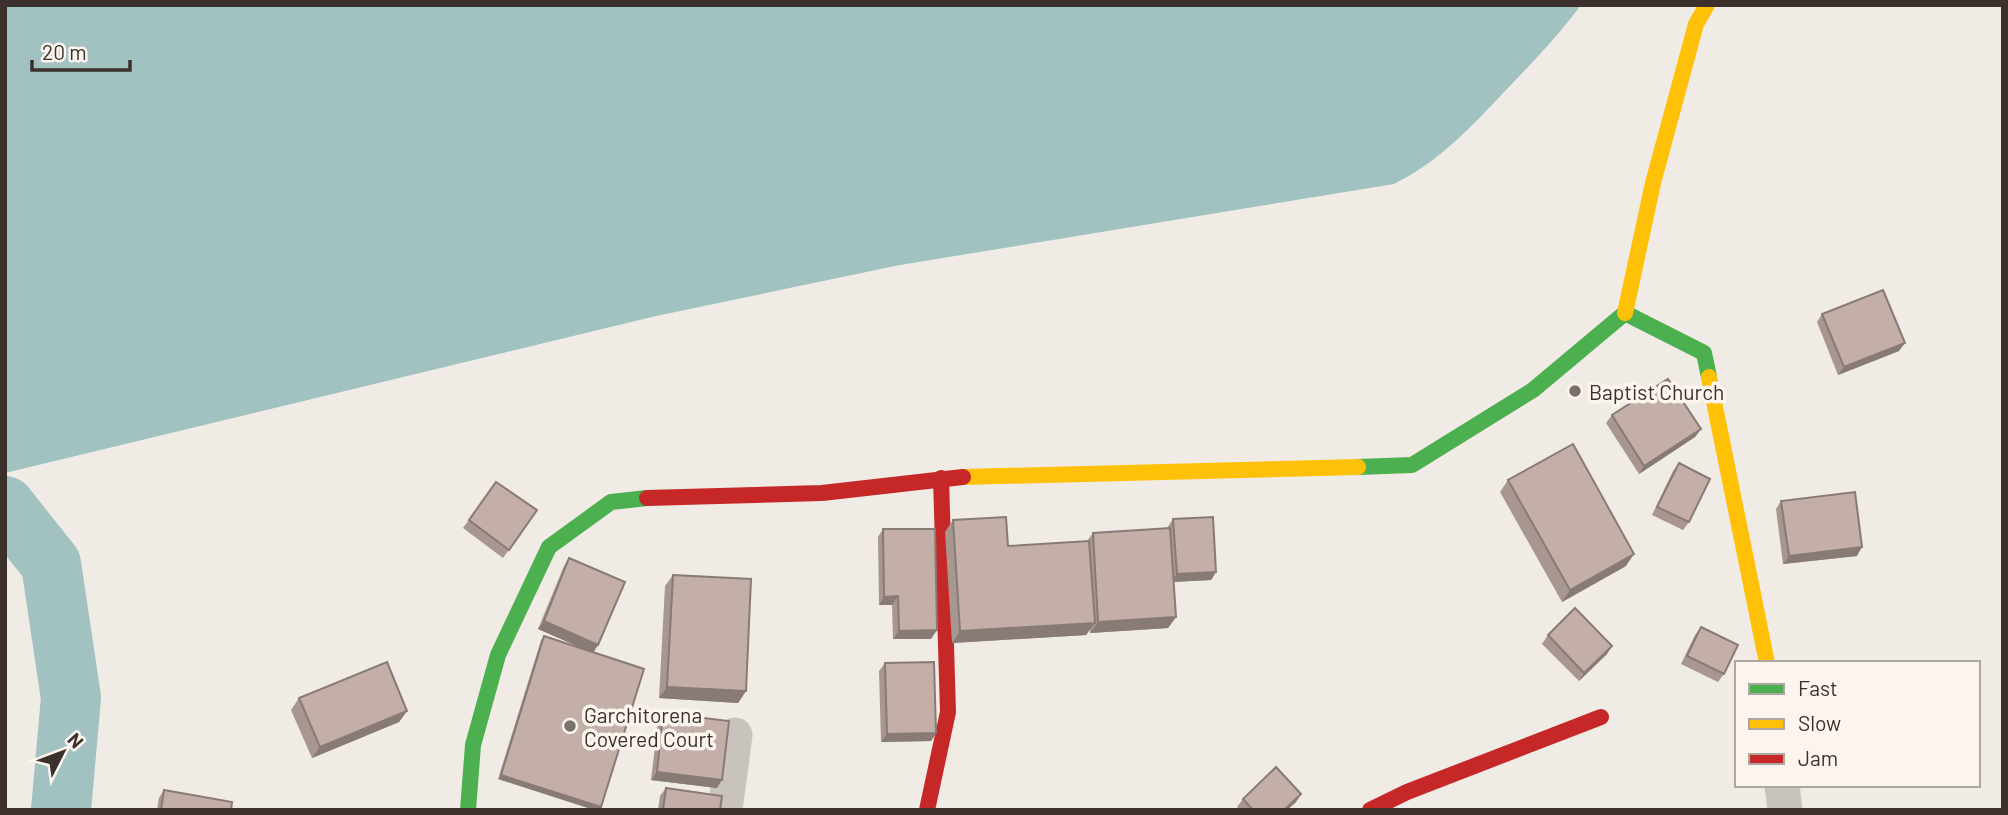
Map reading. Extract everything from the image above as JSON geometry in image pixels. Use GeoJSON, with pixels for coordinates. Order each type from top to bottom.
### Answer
{"type":"FeatureCollection","features":[{"type":"Feature","properties":{"kind":"street"},"geometry":{"type":"LineString","coordinates":[[468,810],[473,745],[498,655],[549,547],[581,521],[611,502],[632,499],[822,493],[941,478],[1412,465],[1533,390],[1625,313],[1653,183],[1696,24],[1707,5]]}},
{"type":"Feature","properties":{"kind":"street"},"geometry":{"type":"LineString","coordinates":[[1625,313],[1704,352],[1767,661]]}},
{"type":"Feature","properties":{"kind":"street"},"geometry":{"type":"LineString","coordinates":[[927,810],[948,712],[941,478]]}},
{"type":"Feature","properties":{"kind":"street"},"geometry":{"type":"LineString","coordinates":[[1370,810],[1407,792],[1601,717]]}},
{"type":"Feature","properties":{"kind":"street"},"geometry":{"type":"LineString","coordinates":[[725,810],[735,735]]}},
{"type":"Feature","properties":{"kind":"street"},"geometry":{"type":"LineString","coordinates":[[1782,787],[1785,810]]}},
{"type":"Feature","properties":{"kind":"water"},"geometry":{"type":"Polygon","coordinates":[[[5,5],[1581,5],[1545,49],[1467,131],[1426,165],[1394,184],[900,265],[656,316],[5,473],[5,5]]]}},
{"type":"Feature","properties":{"kind":"building"},"geometry":{"type":"Polygon","coordinates":[[[1883,290],[1905,343],[1844,367],[1822,314],[1883,290]]]}},
{"type":"Feature","properties":{"kind":"building"},"geometry":{"type":"Polygon","coordinates":[[[1668,379],[1701,429],[1644,466],[1612,415],[1668,379]]]}},
{"type":"Feature","properties":{"kind":"building"},"geometry":{"type":"Polygon","coordinates":[[[1573,444],[1634,554],[1570,590],[1508,480],[1573,444]]]}},
{"type":"Feature","properties":{"kind":"building"},"geometry":{"type":"Polygon","coordinates":[[[1679,463],[1710,479],[1689,522],[1657,507],[1679,463]]]}},
{"type":"Feature","properties":{"kind":"building"},"geometry":{"type":"Polygon","coordinates":[[[496,482],[537,510],[509,550],[469,520],[496,482]]]}},
{"type":"Feature","properties":{"kind":"building"},"geometry":{"type":"Polygon","coordinates":[[[1855,492],[1862,547],[1789,556],[1781,501],[1855,492]]]}},
{"type":"Feature","properties":{"kind":"building"},"geometry":{"type":"Polygon","coordinates":[[[1006,517],[1008,546],[1089,541],[1095,623],[960,631],[953,520],[1006,517]]]}},
{"type":"Feature","properties":{"kind":"building"},"geometry":{"type":"Polygon","coordinates":[[[1213,517],[1216,572],[1177,574],[1173,519],[1213,517]]]}},
{"type":"Feature","properties":{"kind":"building"},"geometry":{"type":"Polygon","coordinates":[[[1170,528],[1176,617],[1098,622],[1093,533],[1170,528]]]}},
{"type":"Feature","properties":{"kind":"building"},"geometry":{"type":"Polygon","coordinates":[[[883,529],[935,529],[937,630],[899,631],[898,596],[884,597],[883,529]]]}},
{"type":"Feature","properties":{"kind":"building"},"geometry":{"type":"Polygon","coordinates":[[[569,558],[625,582],[598,645],[544,621],[569,558]]]}},
{"type":"Feature","properties":{"kind":"building"},"geometry":{"type":"Polygon","coordinates":[[[673,575],[751,579],[746,691],[667,687],[673,575]]]}},
{"type":"Feature","properties":{"kind":"building"},"geometry":{"type":"Polygon","coordinates":[[[1575,608],[1612,646],[1584,673],[1548,635],[1575,608]]]}},
{"type":"Feature","properties":{"kind":"building"},"geometry":{"type":"Polygon","coordinates":[[[1701,627],[1738,645],[1724,674],[1687,656],[1701,627]]]}},
{"type":"Feature","properties":{"kind":"building","name":"Garchitorena Covered Court"},"geometry":{"type":"Polygon","coordinates":[[[544,636],[644,669],[601,807],[501,775],[544,636]]]}},
{"type":"Feature","properties":{"kind":"building"},"geometry":{"type":"Polygon","coordinates":[[[387,662],[407,711],[320,747],[299,698],[387,662]]]}},
{"type":"Feature","properties":{"kind":"building"},"geometry":{"type":"Polygon","coordinates":[[[934,662],[936,733],[887,734],[885,663],[934,662]]]}},
{"type":"Feature","properties":{"kind":"building"},"geometry":{"type":"Polygon","coordinates":[[[663,713],[729,721],[722,780],[657,772],[663,713]]]}},
{"type":"Feature","properties":{"kind":"building"},"geometry":{"type":"Polygon","coordinates":[[[1276,767],[1301,794],[1284,810],[1253,810],[1243,799],[1276,767]]]}},
{"type":"Feature","properties":{"kind":"building"},"geometry":{"type":"Polygon","coordinates":[[[666,788],[722,796],[720,810],[663,810],[666,788]]]}},
{"type":"Feature","properties":{"kind":"building"},"geometry":{"type":"Polygon","coordinates":[[[164,790],[232,802],[231,810],[161,810],[164,790]]]}},
{"type":"Feature","properties":{"kind":"waterway"},"geometry":{"type":"LineString","coordinates":[[5,506],[51,564],[71,698],[61,810]]}},
{"type":"Feature","properties":{"kind":"traffic: fast"},"geometry":{"type":"LineString","coordinates":[[1358,467],[1412,465],[1533,390],[1625,313],[1704,353],[1709,377]]}},
{"type":"Feature","properties":{"kind":"traffic: fast"},"geometry":{"type":"LineString","coordinates":[[468,810],[473,745],[498,655],[549,547],[611,502],[647,498]]}},
{"type":"Feature","properties":{"kind":"traffic: slow"},"geometry":{"type":"LineString","coordinates":[[1625,313],[1653,183],[1696,24],[1707,5]]}},
{"type":"Feature","properties":{"kind":"traffic: slow"},"geometry":{"type":"LineString","coordinates":[[1709,377],[1767,661]]}},
{"type":"Feature","properties":{"kind":"traffic: slow"},"geometry":{"type":"LineString","coordinates":[[963,477],[1358,467]]}},
{"type":"Feature","properties":{"kind":"traffic: jam"},"geometry":{"type":"LineString","coordinates":[[647,498],[822,493],[963,477]]}},
{"type":"Feature","properties":{"kind":"traffic: jam"},"geometry":{"type":"LineString","coordinates":[[927,810],[948,712],[941,478]]}},
{"type":"Feature","properties":{"kind":"traffic: jam"},"geometry":{"type":"LineString","coordinates":[[1370,810],[1407,792],[1601,717]]}},
{"type":"Feature","properties":{"kind":"place","name":"Baptist Church"},"geometry":{"type":"Point","coordinates":[1575,391]}},
{"type":"Feature","properties":{"kind":"place","name":"Garchitorena Covered Court"},"geometry":{"type":"Point","coordinates":[570,726]}}]}
